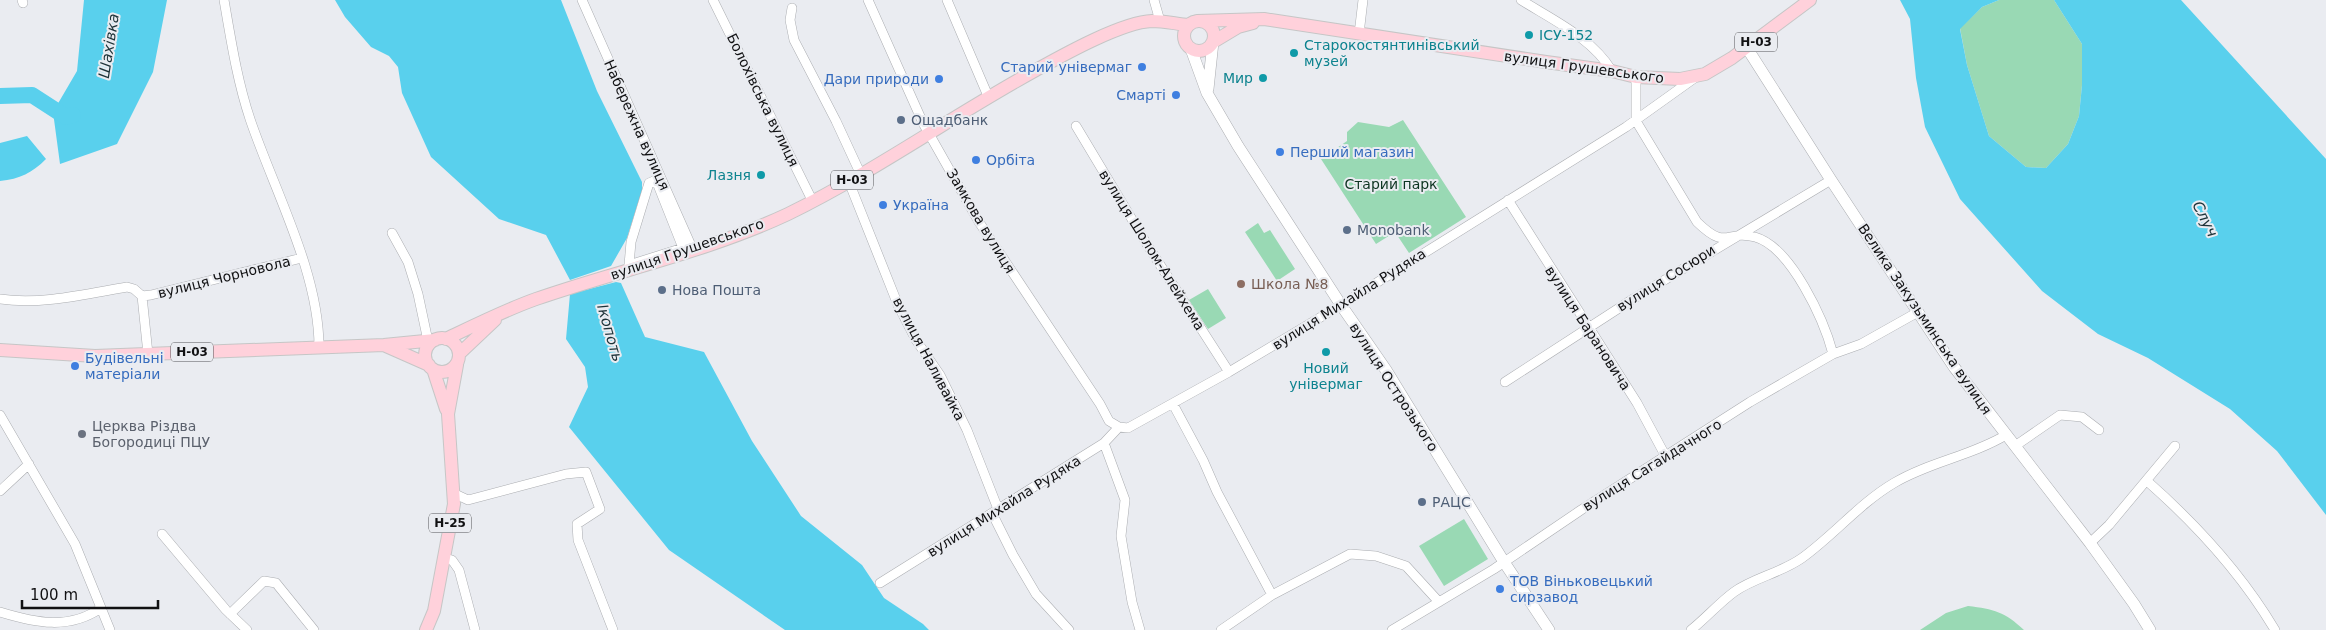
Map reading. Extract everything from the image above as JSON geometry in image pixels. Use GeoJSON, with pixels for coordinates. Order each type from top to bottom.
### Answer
{"type":"FeatureCollection","features":[{"type":"Feature","properties":{"kind":"main road","name":"вулиця Михайла Рудяка"},"geometry":{"type":"LineString","coordinates":[[1696,77],[1747,48],[1810,0]]}},
{"type":"Feature","properties":{"kind":"main road","name":"вулиця Грушевського"},"geometry":{"type":"LineString","coordinates":[[1212,42],[1238,27],[1264,19]]}},
{"type":"Feature","properties":{"kind":"main road","name":"вулиця Грушевського"},"geometry":{"type":"LineString","coordinates":[[0,350],[95,356],[384,345],[436,340],[568,288],[693,250],[788,214],[849,182],[930,135],[988,96],[1078,47],[1126,27],[1150,21],[1193,23],[1264,19],[1612,70],[1636,77],[1666,80],[1696,77]]}},
{"type":"Feature","properties":{"kind":"main road"},"geometry":{"type":"LineString","coordinates":[[1160,21],[1190,48]]}},
{"type":"Feature","properties":{"kind":"main road"},"geometry":{"type":"LineString","coordinates":[[1190,48],[1184,38],[1193,23],[1206,23],[1212,29],[1207,93]]}},
{"type":"Feature","properties":{"kind":"main road","name":"Н-03"},"geometry":{"type":"LineString","coordinates":[[1190,48],[1196,51],[1206,49],[1212,42]]}},
{"type":"Feature","properties":{"kind":"main road","name":"вулиця Острозького"},"geometry":{"type":"LineString","coordinates":[[1190,48],[1207,93],[1238,146],[1386,370],[1504,562],[1549,630]]}},
{"type":"Feature","properties":{"kind":"main road","name":"Велика Закузьминська вулиця"},"geometry":{"type":"LineString","coordinates":[[1747,48],[1954,367],[2090,543],[2134,604],[2150,630]]}},
{"type":"Feature","properties":{"kind":"main road","name":"Н-03"},"geometry":{"type":"LineString","coordinates":[[384,345],[443,372],[448,371],[502,313]]}},
{"type":"Feature","properties":{"kind":"main road"},"geometry":{"type":"LineString","coordinates":[[431,367],[426,360],[427,348],[436,340],[455,344],[458,359]]}},
{"type":"Feature","properties":{"kind":"main road","name":"Н-25"},"geometry":{"type":"LineString","coordinates":[[426,630],[434,611],[454,504],[448,414],[458,359]]}},
{"type":"Feature","properties":{"kind":"main road","name":"Н-25"},"geometry":{"type":"LineString","coordinates":[[431,367],[448,414]]}},
{"type":"Feature","properties":{"kind":"street"},"geometry":{"type":"LineString","coordinates":[[224,0],[239,80],[250,118],[302,258],[319,323],[319,347]]}},
{"type":"Feature","properties":{"kind":"street","name":"Набережна вулиця"},"geometry":{"type":"LineString","coordinates":[[582,0],[693,250]]}},
{"type":"Feature","properties":{"kind":"street","name":"Болохівська вулиця"},"geometry":{"type":"LineString","coordinates":[[713,0],[812,200]]}},
{"type":"Feature","properties":{"kind":"street","name":"Замкова вулиця"},"geometry":{"type":"LineString","coordinates":[[868,0],[930,135],[979,222],[1100,404],[1109,421],[1119,428]]}},
{"type":"Feature","properties":{"kind":"street"},"geometry":{"type":"LineString","coordinates":[[947,0],[988,96]]}},
{"type":"Feature","properties":{"kind":"street"},"geometry":{"type":"LineString","coordinates":[[1154,0],[1160,21]]}},
{"type":"Feature","properties":{"kind":"street"},"geometry":{"type":"LineString","coordinates":[[1359,34],[1363,0]]}},
{"type":"Feature","properties":{"kind":"street"},"geometry":{"type":"LineString","coordinates":[[1521,0],[1592,47],[1603,56],[1612,70]]}},
{"type":"Feature","properties":{"kind":"street"},"geometry":{"type":"LineString","coordinates":[[792,8],[790,20],[794,40],[836,121],[861,175]]}},
{"type":"Feature","properties":{"kind":"street"},"geometry":{"type":"LineString","coordinates":[[1636,77],[1636,120],[1697,222],[1714,236],[1730,238],[1746,235],[1769,243],[1788,262],[1806,291],[1830,340],[1833,354]]}},
{"type":"Feature","properties":{"kind":"street","name":"вулиця Михайла Рудяка"},"geometry":{"type":"LineString","coordinates":[[880,583],[1104,444],[1119,428],[1128,428],[1173,404],[1341,304],[1636,120],[1696,77]]}},
{"type":"Feature","properties":{"kind":"street","name":"вулиця Шолом-Алейхема"},"geometry":{"type":"LineString","coordinates":[[1076,126],[1148,246],[1229,372]]}},
{"type":"Feature","properties":{"kind":"street"},"geometry":{"type":"LineString","coordinates":[[656,180],[683,248],[629,265],[631,242],[649,183],[656,180]]}},
{"type":"Feature","properties":{"kind":"street","name":"вулиця Сосюри"},"geometry":{"type":"LineString","coordinates":[[1505,382],[1588,327],[1730,238],[1762,223],[1831,180]]}},
{"type":"Feature","properties":{"kind":"street","name":"вулиця Наливайка"},"geometry":{"type":"LineString","coordinates":[[849,182],[898,305],[916,340],[940,375],[966,430],[1013,555],[1036,594],[1069,630]]}},
{"type":"Feature","properties":{"kind":"street","name":"вулиця Барановича"},"geometry":{"type":"LineString","coordinates":[[1508,200],[1637,403],[1666,457]]}},
{"type":"Feature","properties":{"kind":"street"},"geometry":{"type":"LineString","coordinates":[[392,233],[408,262],[436,340]]}},
{"type":"Feature","properties":{"kind":"street","name":"вулиця Чорновола"},"geometry":{"type":"LineString","coordinates":[[0,298],[13,301],[60,297],[126,287],[142,296],[302,258]]}},
{"type":"Feature","properties":{"kind":"street"},"geometry":{"type":"LineString","coordinates":[[142,296],[148,354]]}},
{"type":"Feature","properties":{"kind":"street","name":"вулиця Сагайдачного"},"geometry":{"type":"LineString","coordinates":[[1392,630],[1504,562],[1621,484],[1750,402],[1833,354],[1861,344],[1918,312]]}},
{"type":"Feature","properties":{"kind":"street"},"geometry":{"type":"LineString","coordinates":[[1173,404],[1203,460],[1216,492],[1272,595]]}},
{"type":"Feature","properties":{"kind":"street"},"geometry":{"type":"LineString","coordinates":[[0,415],[75,544],[110,630]]}},
{"type":"Feature","properties":{"kind":"street"},"geometry":{"type":"LineString","coordinates":[[2015,446],[2060,415],[2082,417],[2099,430]]}},
{"type":"Feature","properties":{"kind":"street"},"geometry":{"type":"LineString","coordinates":[[1691,630],[1735,591],[1778,572],[1802,558],[1872,498],[1893,483],[1922,469],[2006,435]]}},
{"type":"Feature","properties":{"kind":"street"},"geometry":{"type":"LineString","coordinates":[[1104,444],[1125,500],[1121,536],[1132,602],[1140,630]]}},
{"type":"Feature","properties":{"kind":"street"},"geometry":{"type":"LineString","coordinates":[[2090,543],[2109,525],[2175,446]]}},
{"type":"Feature","properties":{"kind":"street"},"geometry":{"type":"LineString","coordinates":[[0,491],[29,464]]}},
{"type":"Feature","properties":{"kind":"street"},"geometry":{"type":"LineString","coordinates":[[453,493],[468,500],[566,474],[586,472],[600,509],[577,524],[578,540],[613,630]]}},
{"type":"Feature","properties":{"kind":"street"},"geometry":{"type":"LineString","coordinates":[[2147,481],[2211,542],[2243,581],[2275,630]]}},
{"type":"Feature","properties":{"kind":"street"},"geometry":{"type":"LineString","coordinates":[[162,534],[230,614],[247,630]]}},
{"type":"Feature","properties":{"kind":"street"},"geometry":{"type":"LineString","coordinates":[[1221,630],[1272,595],[1350,554],[1376,556],[1406,566],[1439,602]]}},
{"type":"Feature","properties":{"kind":"street"},"geometry":{"type":"LineString","coordinates":[[444,558],[452,560],[459,570],[475,630]]}},
{"type":"Feature","properties":{"kind":"street"},"geometry":{"type":"LineString","coordinates":[[230,614],[264,581],[276,583],[314,630]]}},
{"type":"Feature","properties":{"kind":"street"},"geometry":{"type":"LineString","coordinates":[[0,612],[42,624],[88,619],[101,608]]}},
{"type":"Feature","properties":{"kind":"green space"},"geometry":{"type":"Polygon","coordinates":[[[1999,0],[2054,0],[2082,44],[2082,85],[2079,116],[2068,144],[2046,168],[2026,167],[1989,136],[1967,65],[1960,28],[1982,7],[1999,0]]]}},
{"type":"Feature","properties":{"kind":"green space","name":"Старий парк"},"geometry":{"type":"Polygon","coordinates":[[[1403,120],[1466,217],[1409,253],[1395,232],[1376,244],[1321,159],[1347,141],[1347,132],[1358,122],[1389,127],[1403,120]]]}},
{"type":"Feature","properties":{"kind":"green space"},"geometry":{"type":"Polygon","coordinates":[[[1258,223],[1264,233],[1270,230],[1295,269],[1277,281],[1245,232],[1258,223]]]}},
{"type":"Feature","properties":{"kind":"green space"},"geometry":{"type":"Polygon","coordinates":[[[1208,289],[1226,318],[1208,329],[1189,300],[1208,289]]]}},
{"type":"Feature","properties":{"kind":"green space"},"geometry":{"type":"Polygon","coordinates":[[[1464,519],[1488,559],[1444,586],[1419,546],[1464,519]]]}},
{"type":"Feature","properties":{"kind":"green space"},"geometry":{"type":"Polygon","coordinates":[[[1968,606],[1999,612],[2024,630],[1920,630],[1946,613],[1968,606]]]}},
{"type":"Feature","properties":{"kind":"water"},"geometry":{"type":"Polygon","coordinates":[[[84,0],[167,0],[153,72],[117,144],[60,164],[53,112],[77,71],[84,0]]]}},
{"type":"Feature","properties":{"kind":"water"},"geometry":{"type":"Polygon","coordinates":[[[335,0],[561,0],[597,91],[642,182],[642,190],[627,238],[611,266],[570,280],[546,235],[499,219],[431,157],[402,93],[398,67],[389,56],[371,47],[345,17],[335,0]]]}},
{"type":"Feature","properties":{"kind":"water","name":"Случ"},"geometry":{"type":"Polygon","coordinates":[[[1900,0],[1999,0],[1982,7],[1960,29],[1967,65],[1989,136],[2026,167],[2046,168],[2068,144],[2079,116],[2082,85],[2082,44],[2054,0],[2181,0],[2326,159],[2326,515],[2277,451],[2230,409],[2148,358],[2098,334],[2042,291],[1960,199],[1925,127],[1916,78],[1910,19],[1900,0]]]}},
{"type":"Feature","properties":{"kind":"water"},"geometry":{"type":"Polygon","coordinates":[[[27,136],[46,159],[36,168],[25,174],[14,179],[0,181],[0,143],[27,136]]]}},
{"type":"Feature","properties":{"kind":"water","name":"Ікопоть"},"geometry":{"type":"Polygon","coordinates":[[[616,282],[621,283],[645,337],[704,352],[752,441],[801,516],[862,565],[884,598],[929,630],[785,630],[669,550],[569,427],[588,387],[585,367],[566,339],[570,294],[616,282]]]}},
{"type":"Feature","properties":{"kind":"waterway","name":"Шахівка"},"geometry":{"type":"LineString","coordinates":[[0,96],[32,95],[66,117],[73,115]]}},
{"type":"Feature","properties":{"kind":"place","name":"ІСУ-152"},"geometry":{"type":"Point","coordinates":[1529,35]}},
{"type":"Feature","properties":{"kind":"place","name":"Старокостянтинівський музей"},"geometry":{"type":"Point","coordinates":[1294,53]}},
{"type":"Feature","properties":{"kind":"place","name":"Старий універмаг"},"geometry":{"type":"Point","coordinates":[1142,67]}},
{"type":"Feature","properties":{"kind":"place","name":"Мир"},"geometry":{"type":"Point","coordinates":[1263,78]}},
{"type":"Feature","properties":{"kind":"place","name":"Дари природи"},"geometry":{"type":"Point","coordinates":[939,79]}},
{"type":"Feature","properties":{"kind":"place","name":"Смарті"},"geometry":{"type":"Point","coordinates":[1176,95]}},
{"type":"Feature","properties":{"kind":"place","name":"Ощадбанк"},"geometry":{"type":"Point","coordinates":[901,120]}},
{"type":"Feature","properties":{"kind":"place","name":"Перший магазин"},"geometry":{"type":"Point","coordinates":[1280,152]}},
{"type":"Feature","properties":{"kind":"place","name":"Орбіта"},"geometry":{"type":"Point","coordinates":[976,160]}},
{"type":"Feature","properties":{"kind":"place","name":"Лазня"},"geometry":{"type":"Point","coordinates":[761,175]}},
{"type":"Feature","properties":{"kind":"place","name":"Україна"},"geometry":{"type":"Point","coordinates":[883,205]}},
{"type":"Feature","properties":{"kind":"place","name":"Monobank"},"geometry":{"type":"Point","coordinates":[1347,230]}},
{"type":"Feature","properties":{"kind":"place","name":"Школа №8"},"geometry":{"type":"Point","coordinates":[1241,284]}},
{"type":"Feature","properties":{"kind":"place","name":"Нова Пошта"},"geometry":{"type":"Point","coordinates":[662,290]}},
{"type":"Feature","properties":{"kind":"place","name":"Новий універмаг"},"geometry":{"type":"Point","coordinates":[1326,352]}},
{"type":"Feature","properties":{"kind":"place","name":"Будівельні матеріали"},"geometry":{"type":"Point","coordinates":[75,366]}},
{"type":"Feature","properties":{"kind":"place","name":"Церква Різдва Богородиці ПЦУ"},"geometry":{"type":"Point","coordinates":[82,434]}},
{"type":"Feature","properties":{"kind":"place","name":"РАЦС"},"geometry":{"type":"Point","coordinates":[1422,502]}},
{"type":"Feature","properties":{"kind":"place","name":"ТОВ Віньковецький сирзавод"},"geometry":{"type":"Point","coordinates":[1500,589]}}]}
